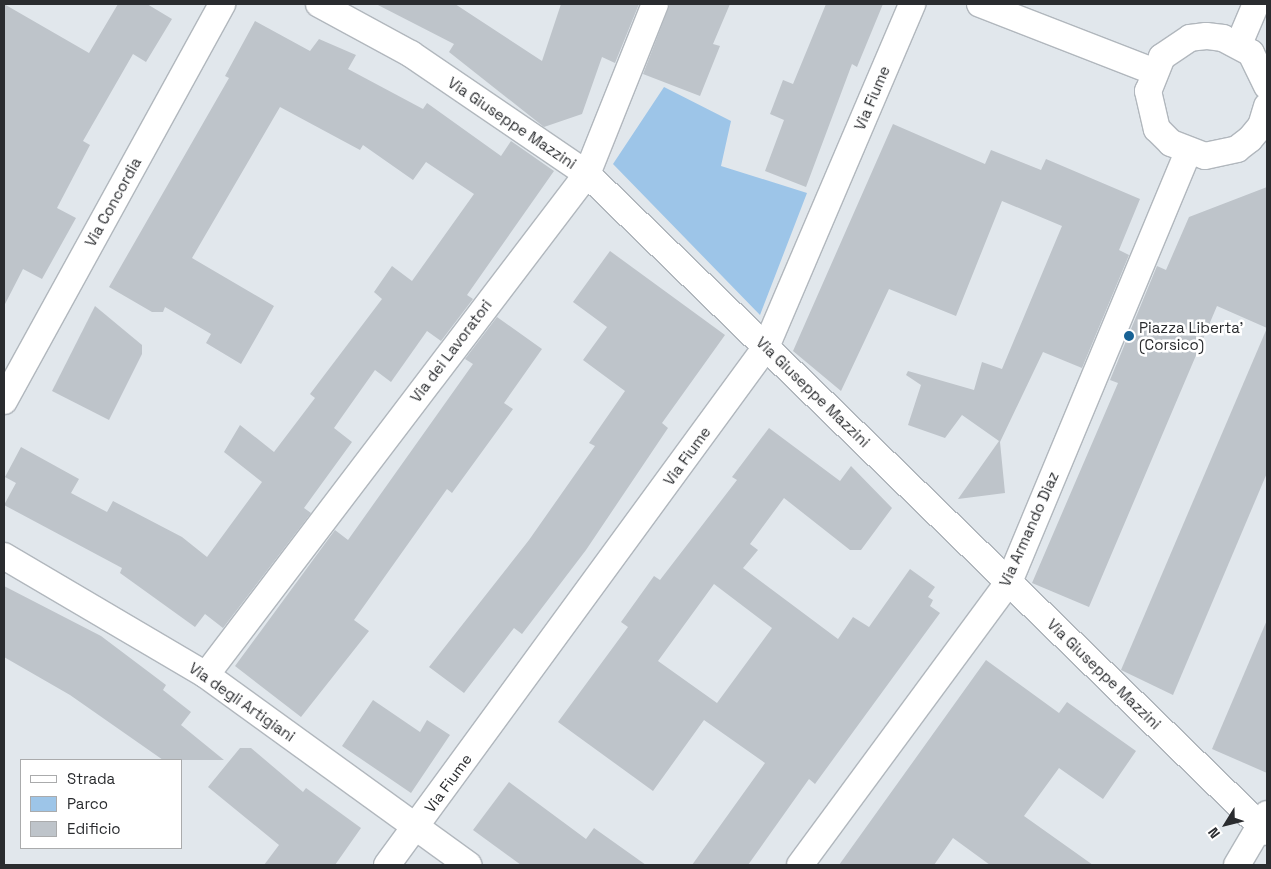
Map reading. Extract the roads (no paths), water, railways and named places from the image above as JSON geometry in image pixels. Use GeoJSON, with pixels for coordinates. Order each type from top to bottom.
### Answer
{"type":"FeatureCollection","features":[{"type":"Feature","properties":{"kind":"street","name":"Via Concordia"},"geometry":{"type":"LineString","coordinates":[[4,401],[222,4]]}},
{"type":"Feature","properties":{"kind":"street","name":"Via Giuseppe Mazzini"},"geometry":{"type":"LineString","coordinates":[[320,4],[411,54],[587,174],[1009,582],[1265,823]]}},
{"type":"Feature","properties":{"kind":"street","name":"Via dei Lavoratori"},"geometry":{"type":"LineString","coordinates":[[206,675],[587,174],[654,4]]}},
{"type":"Feature","properties":{"kind":"street","name":"Via Fiume"},"geometry":{"type":"LineString","coordinates":[[387,865],[766,347],[912,4]]}},
{"type":"Feature","properties":{"kind":"street"},"geometry":{"type":"LineString","coordinates":[[980,4],[1153,71]]}},
{"type":"Feature","properties":{"kind":"street"},"geometry":{"type":"LineString","coordinates":[[1239,44],[1256,4]]}},
{"type":"Feature","properties":{"kind":"street"},"geometry":{"type":"LineString","coordinates":[[1267,86],[1260,66],[1239,44],[1223,38],[1190,38],[1162,57],[1153,71],[1149,110],[1157,129],[1188,153],[1204,156],[1237,150],[1261,126],[1267,106]]}},
{"type":"Feature","properties":{"kind":"street","name":"Via Armando Diaz"},"geometry":{"type":"LineString","coordinates":[[800,865],[1009,582],[1188,153]]}},
{"type":"Feature","properties":{"kind":"street","name":"Via degli Artigiani"},"geometry":{"type":"LineString","coordinates":[[4,556],[206,675],[468,865]]}},
{"type":"Feature","properties":{"kind":"street"},"geometry":{"type":"LineString","coordinates":[[1237,865],[1265,823]]}},
{"type":"Feature","properties":{"kind":"place","name":"Piazza Liberta' (Corsico)"},"geometry":{"type":"Point","coordinates":[1129,336]}}]}
